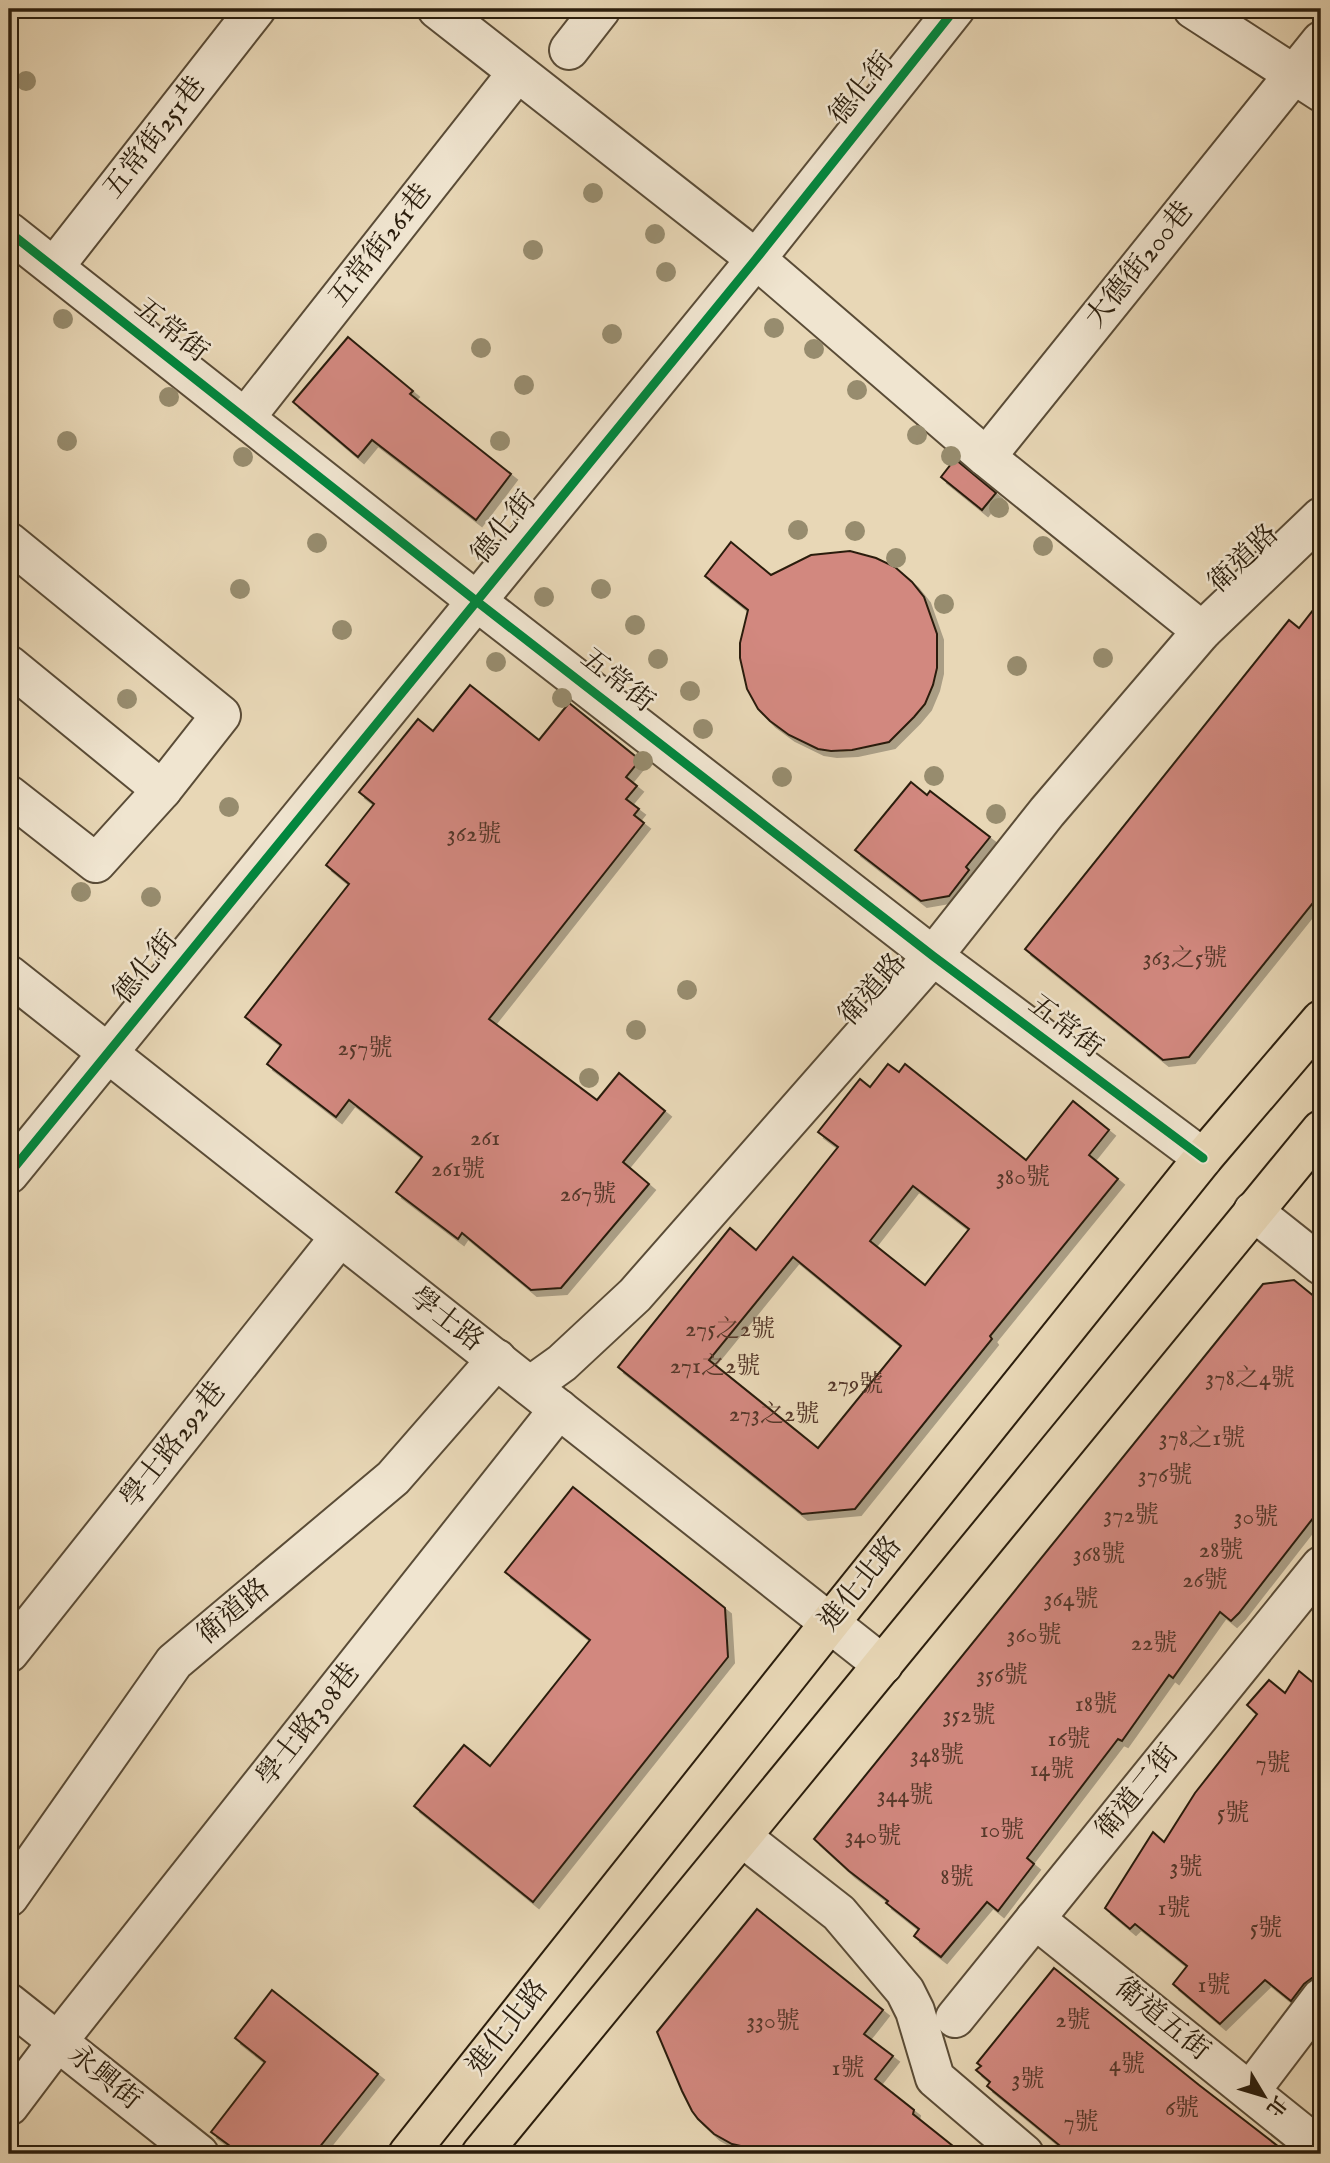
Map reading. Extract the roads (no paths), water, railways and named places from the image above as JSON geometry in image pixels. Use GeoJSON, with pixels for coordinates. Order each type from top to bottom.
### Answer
{"type":"FeatureCollection","features":[{"type":"Feature","properties":{"kind":"main road","name":"進化北路"},"geometry":{"type":"LineString","coordinates":[[408,2154],[1203,1158],[1321,1020]]}},
{"type":"Feature","properties":{"kind":"main road","name":"進化北路"},"geometry":{"type":"LineString","coordinates":[[481,2154],[1321,1130]]}},
{"type":"Feature","properties":{"kind":"street","name":"五常街251巷"},"geometry":{"type":"LineString","coordinates":[[54,267],[256,9]]}},
{"type":"Feature","properties":{"kind":"street"},"geometry":{"type":"LineString","coordinates":[[437,9],[756,259],[986,457],[1202,631]]}},
{"type":"Feature","properties":{"kind":"street"},"geometry":{"type":"LineString","coordinates":[[569,50],[601,9]]}},
{"type":"Feature","properties":{"kind":"street","name":"德化街"},"geometry":{"type":"LineString","coordinates":[[9,1174],[756,259],[955,9]]}},
{"type":"Feature","properties":{"kind":"street"},"geometry":{"type":"LineString","coordinates":[[1193,9],[1308,83]]}},
{"type":"Feature","properties":{"kind":"street","name":"大德街200巷"},"geometry":{"type":"LineString","coordinates":[[986,457],[1308,83],[1321,41]]}},
{"type":"Feature","properties":{"kind":"street","name":"五常街261巷"},"geometry":{"type":"LineString","coordinates":[[245,418],[517,73]]}},
{"type":"Feature","properties":{"kind":"street","name":"五常街"},"geometry":{"type":"LineString","coordinates":[[9,232],[933,957],[1203,1158]]}},
{"type":"Feature","properties":{"kind":"street","name":"衛道路"},"geometry":{"type":"LineString","coordinates":[[530,1386],[562,1363],[635,1295],[933,957],[1047,812],[1202,631],[1321,517]]}},
{"type":"Feature","properties":{"kind":"street"},"geometry":{"type":"LineString","coordinates":[[9,542],[221,715],[162,790],[96,863],[9,795]]}},
{"type":"Feature","properties":{"kind":"street"},"geometry":{"type":"LineString","coordinates":[[9,665],[162,790]]}},
{"type":"Feature","properties":{"kind":"street","name":"學士路"},"geometry":{"type":"LineString","coordinates":[[9,975],[883,1665]]}},
{"type":"Feature","properties":{"kind":"street"},"geometry":{"type":"LineString","coordinates":[[1253,1212],[1321,1265]]}},
{"type":"Feature","properties":{"kind":"street","name":"學士路292巷"},"geometry":{"type":"LineString","coordinates":[[9,1653],[339,1238]]}},
{"type":"Feature","properties":{"kind":"street","name":"衛道路"},"geometry":{"type":"LineString","coordinates":[[9,1897],[174,1662],[393,1478],[497,1359]]}},
{"type":"Feature","properties":{"kind":"street","name":"學士路308巷"},"geometry":{"type":"LineString","coordinates":[[9,2106],[559,1409]]}},
{"type":"Feature","properties":{"kind":"street","name":"衛道二街"},"geometry":{"type":"LineString","coordinates":[[956,2018],[1321,1566]]}},
{"type":"Feature","properties":{"kind":"street"},"geometry":{"type":"LineString","coordinates":[[742,1837],[839,1913],[905,1990],[915,2011],[935,2078],[1024,2154]]}},
{"type":"Feature","properties":{"kind":"street","name":"衛道五街"},"geometry":{"type":"LineString","coordinates":[[1035,1919],[1251,2090],[1321,2149]]}},
{"type":"Feature","properties":{"kind":"street"},"geometry":{"type":"LineString","coordinates":[[1251,2090],[1321,1998]]}},
{"type":"Feature","properties":{"kind":"street","name":"永興街"},"geometry":{"type":"LineString","coordinates":[[9,2003],[198,2154]]}}]}
